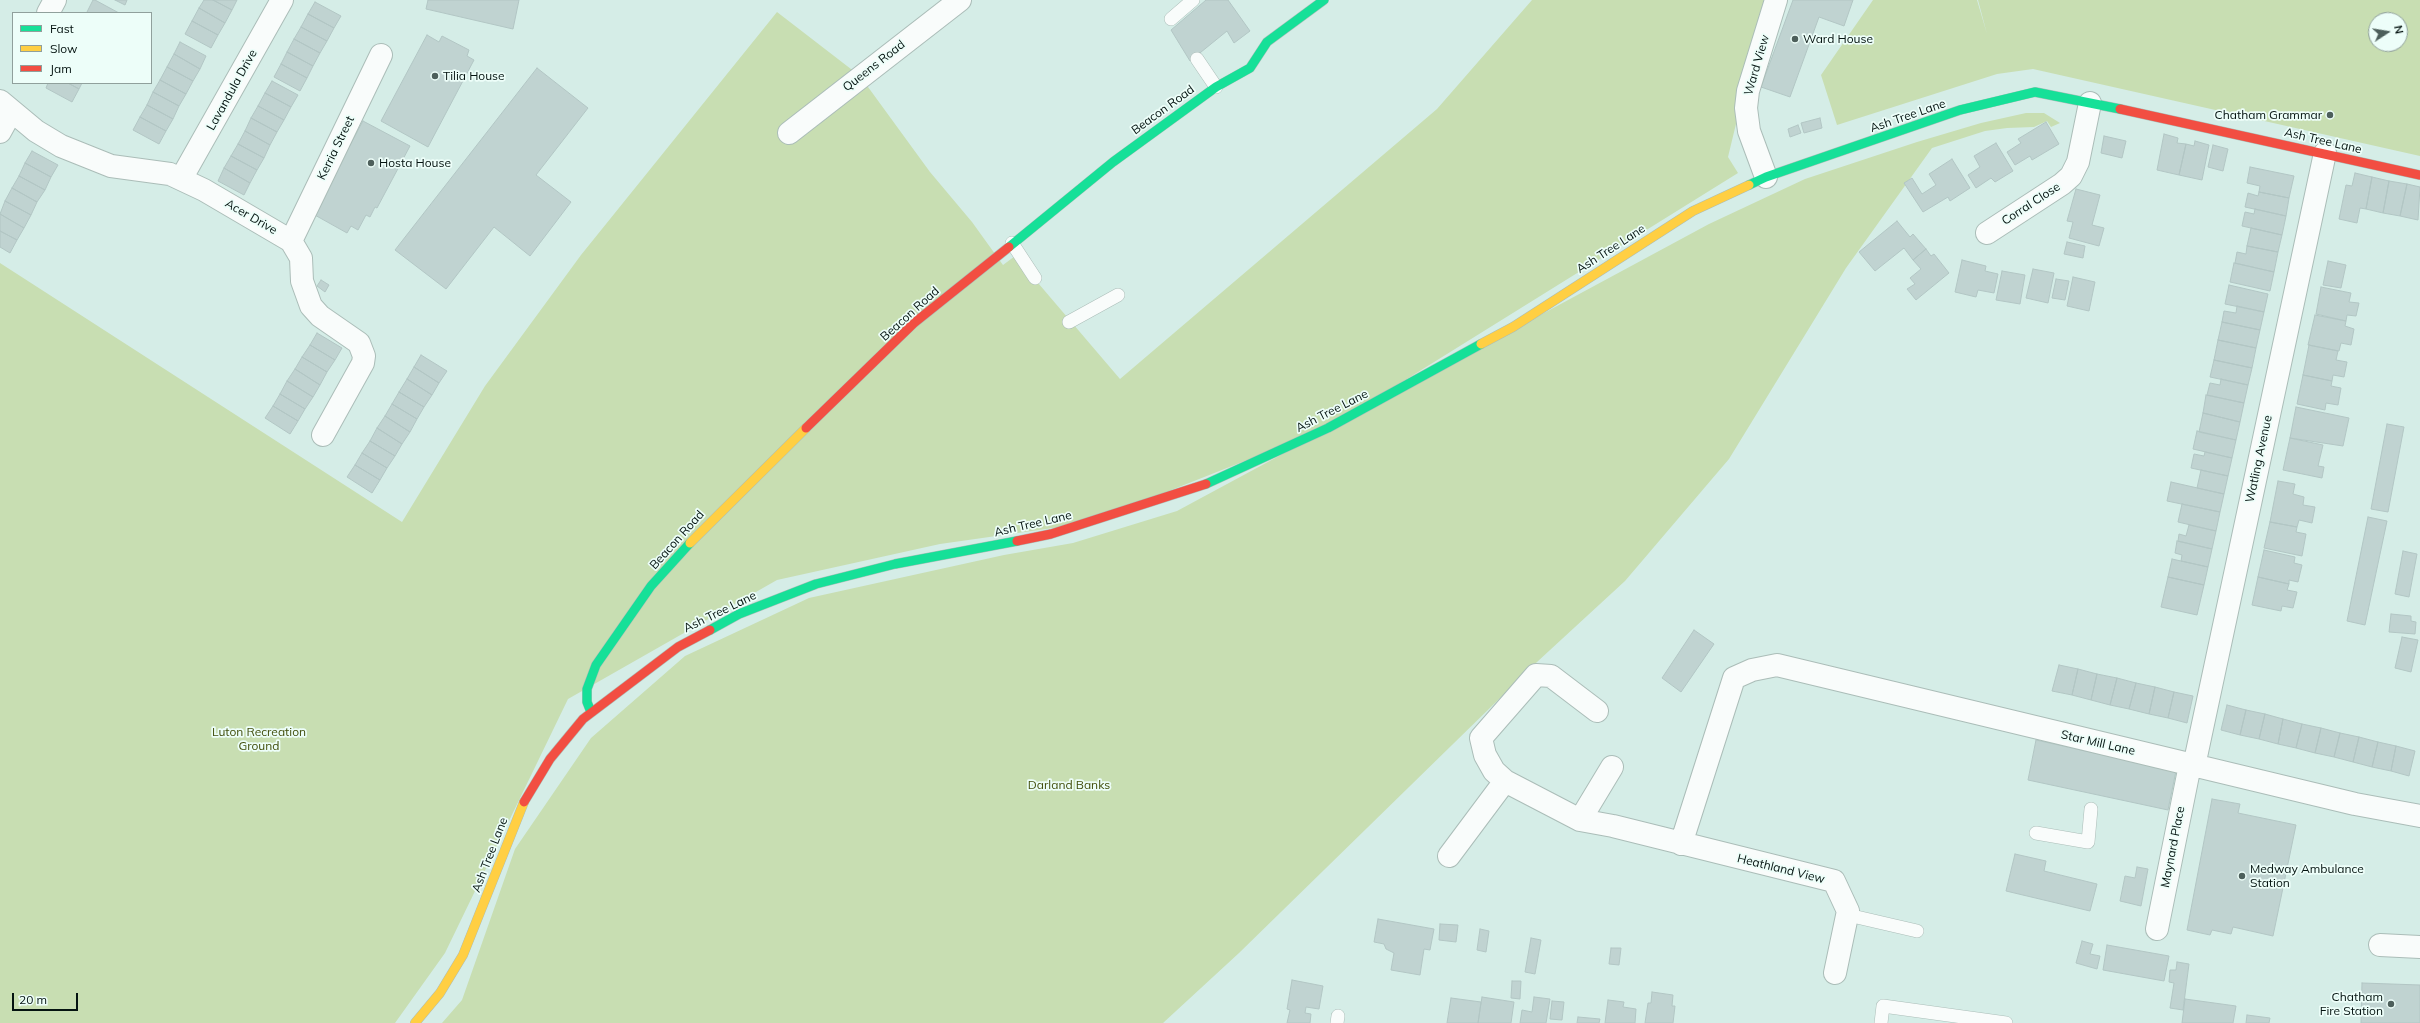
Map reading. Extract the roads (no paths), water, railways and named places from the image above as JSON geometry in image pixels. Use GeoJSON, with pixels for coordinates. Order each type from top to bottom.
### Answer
{"type":"FeatureCollection","features":[{"type":"Feature","properties":{"kind":"street"},"geometry":{"type":"LineString","coordinates":[[49,12],[55,0]]}},
{"type":"Feature","properties":{"kind":"street","name":"Lavandula Drive"},"geometry":{"type":"LineString","coordinates":[[181,180],[282,0]]}},
{"type":"Feature","properties":{"kind":"street","name":"Queens Road"},"geometry":{"type":"LineString","coordinates":[[789,133],[960,0]]}},
{"type":"Feature","properties":{"kind":"street","name":"Beacon Road"},"geometry":{"type":"LineString","coordinates":[[591,712],[587,702],[587,688],[596,665],[651,586],[705,527],[914,323],[1113,162],[1216,87],[1250,68],[1267,42],[1324,0]]}},
{"type":"Feature","properties":{"kind":"street","name":"Ward View"},"geometry":{"type":"LineString","coordinates":[[1766,177],[1747,126],[1746,108],[1754,70],[1776,0]]}},
{"type":"Feature","properties":{"kind":"street","name":"Kerria Street"},"geometry":{"type":"LineString","coordinates":[[291,241],[381,55]]}},
{"type":"Feature","properties":{"kind":"street","name":"Ash Tree Lane"},"geometry":{"type":"LineString","coordinates":[[415,1023],[440,993],[462,955],[523,804],[556,750],[591,712],[636,677],[693,638],[739,614],[800,590],[866,570],[1051,534],[1216,481],[1328,428],[1513,327],[1693,211],[1766,177],[1960,110],[2035,92],[2420,175]]}},
{"type":"Feature","properties":{"kind":"street","name":"Corral Close"},"geometry":{"type":"LineString","coordinates":[[1987,233],[2062,184],[2070,176],[2078,162],[2090,103]]}},
{"type":"Feature","properties":{"kind":"street"},"geometry":{"type":"LineString","coordinates":[[0,132],[5,107]]}},
{"type":"Feature","properties":{"kind":"street","name":"Acer Drive"},"geometry":{"type":"LineString","coordinates":[[5,107],[54,142],[88,159],[111,166],[170,174],[291,241]]}},
{"type":"Feature","properties":{"kind":"street","name":"Watling Avenue"},"geometry":{"type":"LineString","coordinates":[[2192,765],[2325,154]]}},
{"type":"Feature","properties":{"kind":"street"},"geometry":{"type":"LineString","coordinates":[[291,241],[301,258],[302,281],[311,306],[320,316],[359,343],[364,356],[363,363],[322,435]]}},
{"type":"Feature","properties":{"kind":"street","name":"Star Mill Lane"},"geometry":{"type":"LineString","coordinates":[[1681,844],[1734,678],[1752,670],[1776,665],[2355,804],[2420,816]]}},
{"type":"Feature","properties":{"kind":"street","name":"Heathland View"},"geometry":{"type":"LineString","coordinates":[[1597,711],[1551,676],[1536,675],[1481,738],[1485,755],[1494,771],[1505,782],[1580,820],[1612,826],[1834,882],[1848,911],[1848,915]]}},
{"type":"Feature","properties":{"kind":"street","name":"Maynard Place"},"geometry":{"type":"LineString","coordinates":[[2157,929],[2192,765]]}},
{"type":"Feature","properties":{"kind":"street"},"geometry":{"type":"LineString","coordinates":[[1580,820],[1612,767]]}},
{"type":"Feature","properties":{"kind":"street"},"geometry":{"type":"LineString","coordinates":[[1449,856],[1505,782]]}},
{"type":"Feature","properties":{"kind":"street"},"geometry":{"type":"LineString","coordinates":[[1835,973],[1848,915]]}},
{"type":"Feature","properties":{"kind":"street"},"geometry":{"type":"LineString","coordinates":[[2380,946],[2420,947]]}},
{"type":"Feature","properties":{"kind":"lane"},"geometry":{"type":"LineString","coordinates":[[1171,19],[1192,0]]}},
{"type":"Feature","properties":{"kind":"lane"},"geometry":{"type":"LineString","coordinates":[[1198,59],[1216,87]]}},
{"type":"Feature","properties":{"kind":"lane"},"geometry":{"type":"LineString","coordinates":[[1012,243],[1035,278]]}},
{"type":"Feature","properties":{"kind":"lane"},"geometry":{"type":"LineString","coordinates":[[1069,322],[1118,295]]}},
{"type":"Feature","properties":{"kind":"lane"},"geometry":{"type":"LineString","coordinates":[[2036,833],[2088,842],[2091,809]]}},
{"type":"Feature","properties":{"kind":"lane"},"geometry":{"type":"LineString","coordinates":[[1848,915],[1917,931]]}},
{"type":"Feature","properties":{"kind":"lane"},"geometry":{"type":"LineString","coordinates":[[1881,1023],[1883,1006],[2006,1023]]}},
{"type":"Feature","properties":{"kind":"place","name":"Ward House"},"geometry":{"type":"Point","coordinates":[1795,39]}},
{"type":"Feature","properties":{"kind":"place","name":"Tilia House"},"geometry":{"type":"Point","coordinates":[435,76]}},
{"type":"Feature","properties":{"kind":"place","name":"Chatham Grammar"},"geometry":{"type":"Point","coordinates":[2330,115]}},
{"type":"Feature","properties":{"kind":"place","name":"Hosta House"},"geometry":{"type":"Point","coordinates":[371,163]}},
{"type":"Feature","properties":{"kind":"place","name":"Medway Ambulance Station"},"geometry":{"type":"Point","coordinates":[2242,876]}},
{"type":"Feature","properties":{"kind":"place","name":"Chatham Fire Station"},"geometry":{"type":"Point","coordinates":[2391,1004]}},
{"type":"Feature","properties":{"kind":"park label","name":"Luton Recreation Ground"},"geometry":{"type":"Point","coordinates":[259,739]}},
{"type":"Feature","properties":{"kind":"park label","name":"Darland Banks"},"geometry":{"type":"Point","coordinates":[1069,785]}}]}
